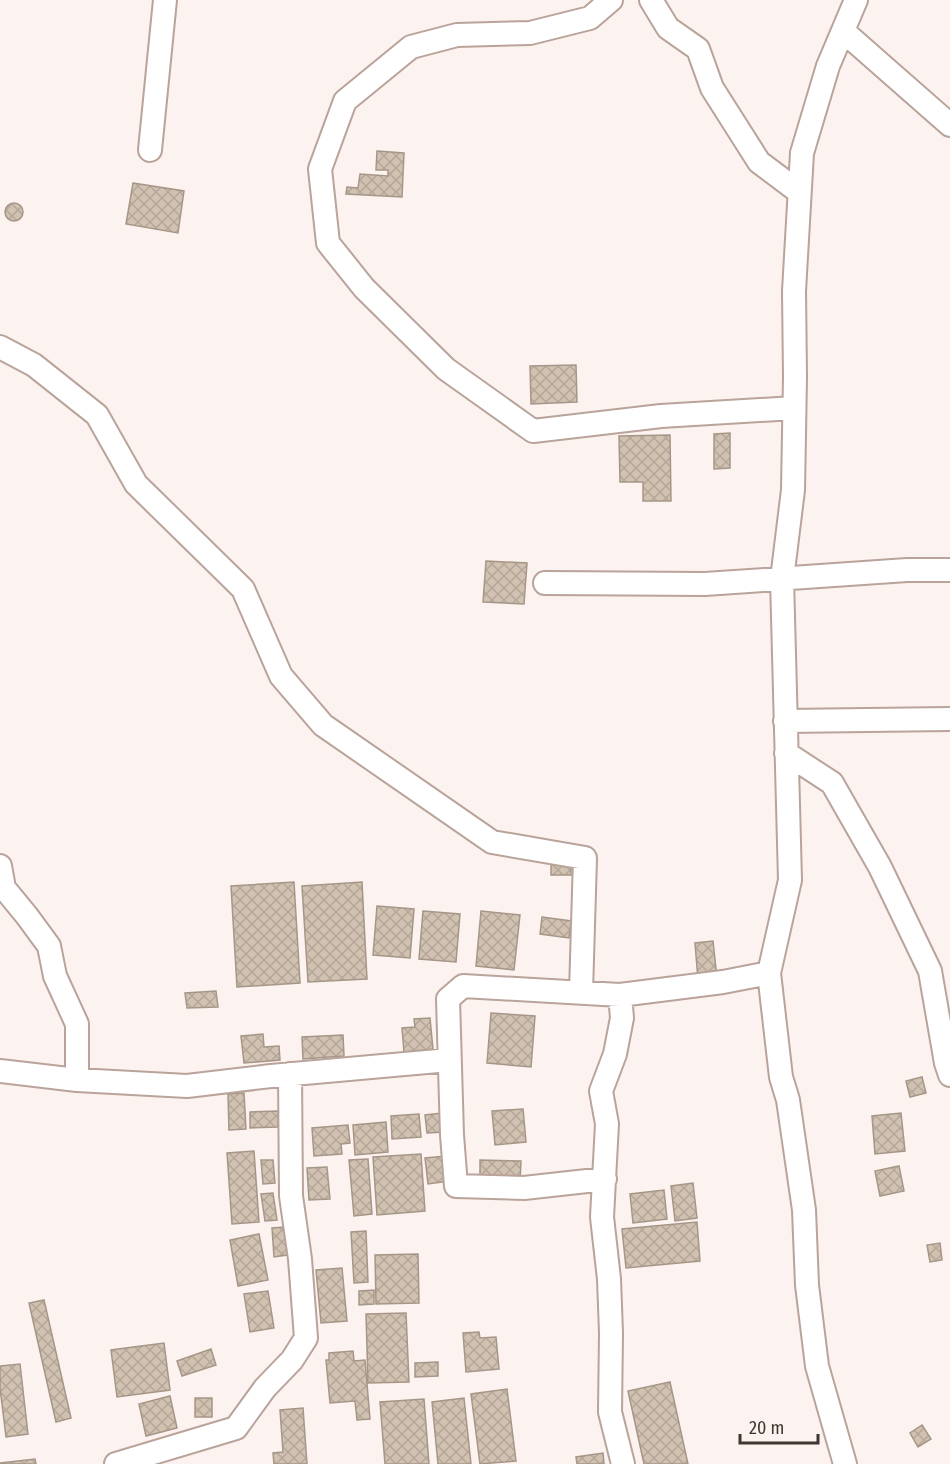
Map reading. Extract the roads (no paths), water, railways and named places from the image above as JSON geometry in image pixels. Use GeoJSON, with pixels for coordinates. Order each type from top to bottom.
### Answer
{"type":"FeatureCollection","features":[{"type":"Feature","properties":{"kind":"street"},"geometry":{"type":"LineString","coordinates":[[150,150],[165,0]]}},
{"type":"Feature","properties":{"kind":"street"},"geometry":{"type":"LineString","coordinates":[[611,0],[590,18],[530,33],[457,35],[411,47],[345,101],[320,169],[328,243],[364,288],[446,369],[532,431],[661,416],[794,408]]}},
{"type":"Feature","properties":{"kind":"street"},"geometry":{"type":"LineString","coordinates":[[651,0],[668,28],[698,49],[712,88],[759,162],[799,192]]}},
{"type":"Feature","properties":{"kind":"street"},"geometry":{"type":"LineString","coordinates":[[845,1464],[817,1366],[807,1285],[804,1210],[788,1100],[781,1077],[769,973],[790,880],[782,579],[793,490],[794,291],[802,153],[828,66],[856,0]]}},
{"type":"Feature","properties":{"kind":"street"},"geometry":{"type":"LineString","coordinates":[[843,31],[950,125]]}},
{"type":"Feature","properties":{"kind":"street"},"geometry":{"type":"LineString","coordinates":[[0,347],[34,365],[98,415],[136,484],[243,589],[281,676],[323,725],[492,842],[585,858],[581,992]]}},
{"type":"Feature","properties":{"kind":"street"},"geometry":{"type":"LineString","coordinates":[[545,583],[705,584],[907,570],[950,570]]}},
{"type":"Feature","properties":{"kind":"street"},"geometry":{"type":"LineString","coordinates":[[785,721],[950,719]]}},
{"type":"Feature","properties":{"kind":"street"},"geometry":{"type":"LineString","coordinates":[[786,753],[832,783],[880,867],[930,971],[950,1075]]}},
{"type":"Feature","properties":{"kind":"street"},"geometry":{"type":"LineString","coordinates":[[0,866],[4,888],[49,946],[55,976],[77,1024],[77,1080]]}},
{"type":"Feature","properties":{"kind":"street"},"geometry":{"type":"LineString","coordinates":[[605,1179],[524,1188],[456,1186],[448,999],[463,986],[620,995],[723,982],[769,973]]}},
{"type":"Feature","properties":{"kind":"street"},"geometry":{"type":"LineString","coordinates":[[620,995],[622,1018],[615,1054],[601,1091],[607,1124],[602,1217],[609,1279],[610,1412],[623,1464]]}},
{"type":"Feature","properties":{"kind":"street"},"geometry":{"type":"LineString","coordinates":[[0,1071],[77,1080],[187,1086],[449,1060]]}},
{"type":"Feature","properties":{"kind":"street"},"geometry":{"type":"LineString","coordinates":[[116,1464],[236,1428],[265,1388],[292,1360],[306,1338],[300,1259],[291,1196],[290,1074]]}}]}
